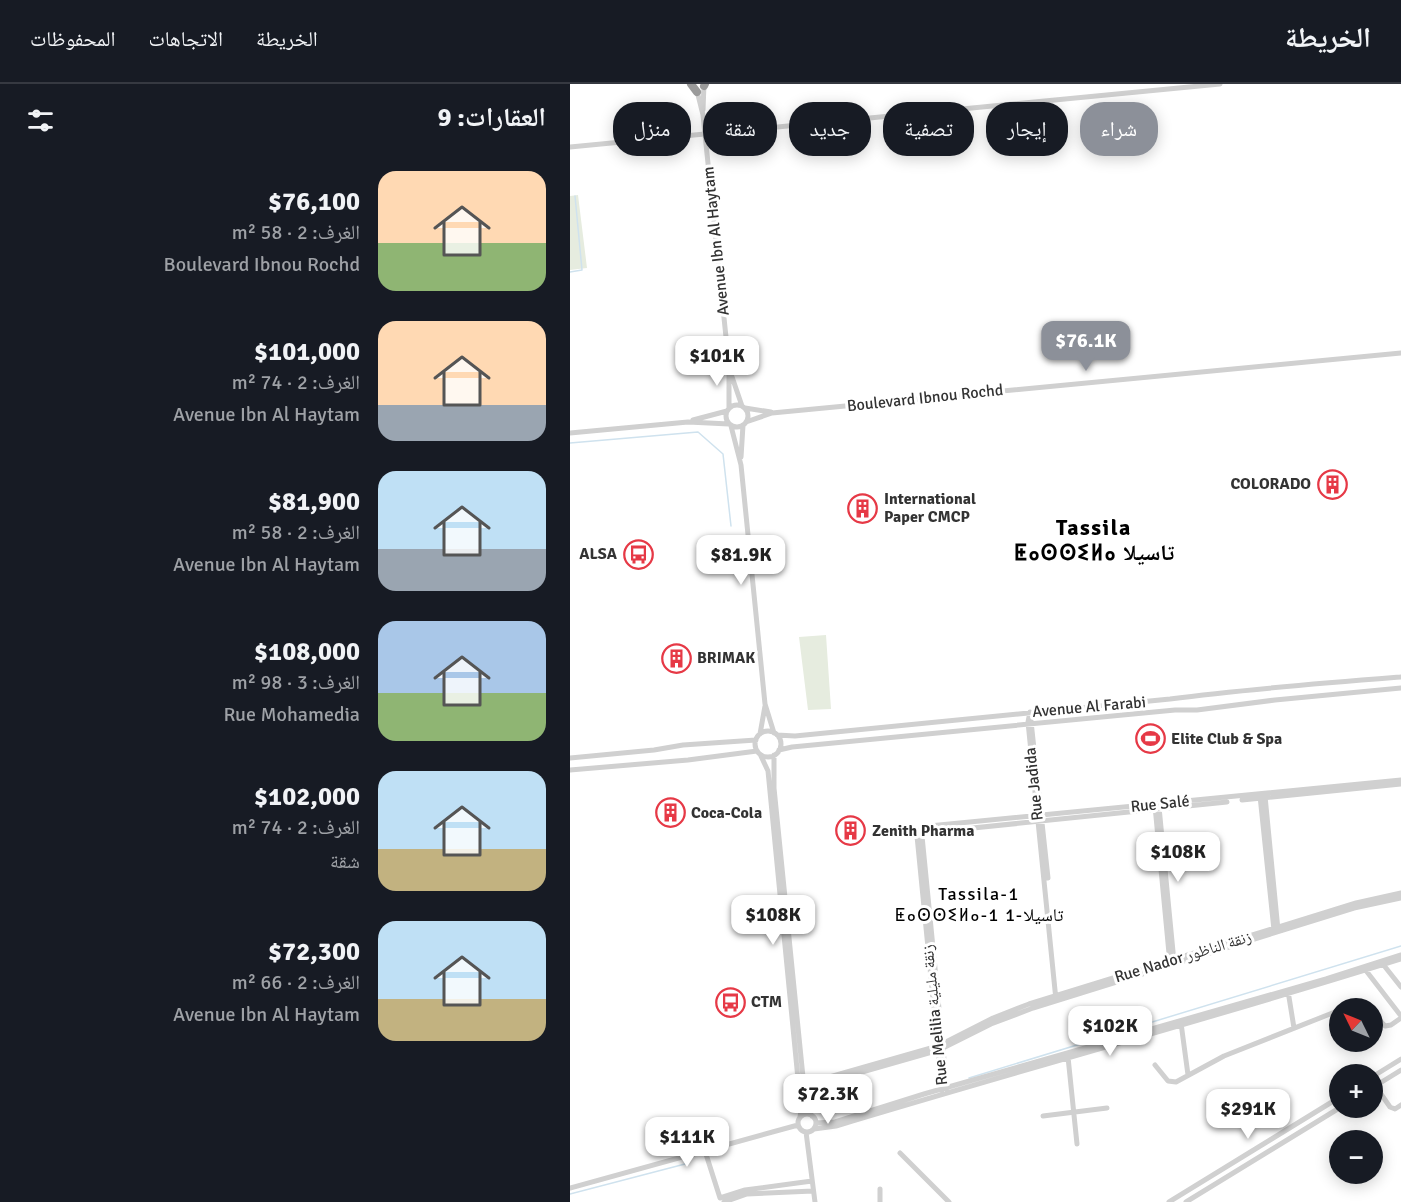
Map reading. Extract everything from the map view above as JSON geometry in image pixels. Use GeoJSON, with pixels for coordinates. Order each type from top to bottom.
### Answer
{"type":"FeatureCollection","features":[{"type":"Feature","properties":{"kind":"street"},"geometry":{"type":"LineString","coordinates":[[777,127],[1220,84]]}},
{"type":"Feature","properties":{"kind":"street","name":"Avenue Ibn Al Haytam"},"geometry":{"type":"LineString","coordinates":[[699,86],[703,115]]}},
{"type":"Feature","properties":{"kind":"street","name":"Avenue Ibn Al Haytam"},"geometry":{"type":"LineString","coordinates":[[699,86],[703,115]]}},
{"type":"Feature","properties":{"kind":"street"},"geometry":{"type":"LineString","coordinates":[[570,147],[703,134]]}},
{"type":"Feature","properties":{"kind":"street","name":"Avenue Ibn Al Haytam"},"geometry":{"type":"LineString","coordinates":[[707,156],[729,366],[728,410]]}},
{"type":"Feature","properties":{"kind":"street","name":"Boulevard Ibnou Rochd"},"geometry":{"type":"LineString","coordinates":[[745,424],[772,413],[1401,353]]}},
{"type":"Feature","properties":{"kind":"street","name":"Avenue Ibn Al Haytam"},"geometry":{"type":"LineString","coordinates":[[729,366],[744,407]]}},
{"type":"Feature","properties":{"kind":"street"},"geometry":{"type":"LineString","coordinates":[[688,422],[728,410],[735,405],[744,407],[748,415],[741,465]]}},
{"type":"Feature","properties":{"kind":"street","name":"Boulevard Ibnou Rochd"},"geometry":{"type":"LineString","coordinates":[[744,407],[772,413]]}},
{"type":"Feature","properties":{"kind":"street"},"geometry":{"type":"LineString","coordinates":[[728,410],[726,418],[741,465],[765,704],[775,734],[780,741],[774,788],[791,983],[801,1087],[806,1109],[813,1116],[815,1126]]}},
{"type":"Feature","properties":{"kind":"street"},"geometry":{"type":"LineString","coordinates":[[570,434],[688,422],[736,427],[745,424]]}},
{"type":"Feature","properties":{"kind":"street","name":"Avenue Al Farabi"},"geometry":{"type":"LineString","coordinates":[[775,734],[795,736],[1221,692],[1255,691],[1401,676]]}},
{"type":"Feature","properties":{"kind":"street","name":"Avenue Al Farabi"},"geometry":{"type":"LineString","coordinates":[[777,752],[799,746],[1197,710],[1401,688]]}},
{"type":"Feature","properties":{"kind":"street"},"geometry":{"type":"LineString","coordinates":[[765,704],[758,737],[758,752],[766,763],[768,771],[791,983]]}},
{"type":"Feature","properties":{"kind":"street","name":"Rue Jadida"},"geometry":{"type":"LineString","coordinates":[[1030,712],[1057,998]]}},
{"type":"Feature","properties":{"kind":"street"},"geometry":{"type":"LineString","coordinates":[[570,758],[758,737],[767,731],[775,734]]}},
{"type":"Feature","properties":{"kind":"street"},"geometry":{"type":"LineString","coordinates":[[570,770],[758,752],[767,757],[777,752]]}},
{"type":"Feature","properties":{"kind":"street","name":"Rue Salé"},"geometry":{"type":"LineString","coordinates":[[922,831],[929,826],[1040,818],[1401,782]]}},
{"type":"Feature","properties":{"kind":"street"},"geometry":{"type":"LineString","coordinates":[[1263,796],[1276,930]]}},
{"type":"Feature","properties":{"kind":"street"},"geometry":{"type":"LineString","coordinates":[[1157,807],[1172,962]]}},
{"type":"Feature","properties":{"kind":"street","name":"Rue Melilia زنقة مليلية"},"geometry":{"type":"LineString","coordinates":[[922,831],[917,836],[945,1091]]}},
{"type":"Feature","properties":{"kind":"street","name":"Rue Nador زنقة الناظور"},"geometry":{"type":"LineString","coordinates":[[801,1087],[940,1047],[1007,1012],[1276,930],[1401,896]]}},
{"type":"Feature","properties":{"kind":"street"},"geometry":{"type":"LineString","coordinates":[[801,1087],[798,1125],[801,1131],[807,1132],[815,1126],[1181,1024],[1385,964],[1401,957]]}},
{"type":"Feature","properties":{"kind":"street"},"geometry":{"type":"LineString","coordinates":[[1385,964],[1400,983]]}},
{"type":"Feature","properties":{"kind":"street"},"geometry":{"type":"LineString","coordinates":[[1365,969],[1401,1017],[1391,1025],[1385,1026],[1383,1024]]}},
{"type":"Feature","properties":{"kind":"street"},"geometry":{"type":"LineString","coordinates":[[1288,993],[1294,1028]]}},
{"type":"Feature","properties":{"kind":"street"},"geometry":{"type":"LineString","coordinates":[[1155,1065],[1165,1079],[1172,1082],[1183,1080],[1224,1056],[1329,1014]]}},
{"type":"Feature","properties":{"kind":"street"},"geometry":{"type":"LineString","coordinates":[[1181,1024],[1188,1075]]}},
{"type":"Feature","properties":{"kind":"street"},"geometry":{"type":"LineString","coordinates":[[1068,1055],[1077,1144]]}},
{"type":"Feature","properties":{"kind":"street"},"geometry":{"type":"LineString","coordinates":[[1383,1074],[1401,1059]]}},
{"type":"Feature","properties":{"kind":"street"},"geometry":{"type":"LineString","coordinates":[[1383,1078],[1401,1070]]}},
{"type":"Feature","properties":{"kind":"street"},"geometry":{"type":"LineString","coordinates":[[1383,1097],[1390,1107],[1395,1109],[1401,1106]]}},
{"type":"Feature","properties":{"kind":"street"},"geometry":{"type":"LineString","coordinates":[[1169,1202],[1329,1104]]}},
{"type":"Feature","properties":{"kind":"street"},"geometry":{"type":"LineString","coordinates":[[1043,1116],[1107,1108]]}},
{"type":"Feature","properties":{"kind":"street"},"geometry":{"type":"LineString","coordinates":[[800,1117],[807,1114],[813,1116]]}},
{"type":"Feature","properties":{"kind":"street"},"geometry":{"type":"LineString","coordinates":[[1186,1202],[1329,1114]]}},
{"type":"Feature","properties":{"kind":"street"},"geometry":{"type":"LineString","coordinates":[[570,1188],[798,1125]]}},
{"type":"Feature","properties":{"kind":"street"},"geometry":{"type":"LineString","coordinates":[[807,1132],[814,1202]]}},
{"type":"Feature","properties":{"kind":"street"},"geometry":{"type":"LineString","coordinates":[[705,1151],[719,1197],[763,1192],[813,1191]]}},
{"type":"Feature","properties":{"kind":"street"},"geometry":{"type":"LineString","coordinates":[[900,1153],[949,1202]]}},
{"type":"Feature","properties":{"kind":"street"},"geometry":{"type":"LineString","coordinates":[[724,1202],[735,1195],[788,1183],[812,1181]]}},
{"type":"Feature","properties":{"kind":"street"},"geometry":{"type":"LineString","coordinates":[[880,1189],[880,1202]]}},
{"type":"Feature","properties":{"kind":"shaded area"},"geometry":{"type":"Polygon","coordinates":[[[578,195],[587,268],[570,270],[570,196],[578,195]]]}},
{"type":"Feature","properties":{"kind":"shaded area"},"geometry":{"type":"Polygon","coordinates":[[[826,635],[831,709],[808,710],[799,637],[826,635]]]}},
{"type":"Feature","properties":{"kind":"waterway"},"geometry":{"type":"LineString","coordinates":[[570,272],[582,270],[575,196]]}},
{"type":"Feature","properties":{"kind":"waterway"},"geometry":{"type":"LineString","coordinates":[[570,443],[698,432],[723,454],[731,526]]}},
{"type":"Feature","properties":{"kind":"waterway"},"geometry":{"type":"LineString","coordinates":[[969,1078],[1401,946]]}},
{"type":"Feature","properties":{"kind":"waterway"},"geometry":{"type":"LineString","coordinates":[[570,1194],[685,1164]]}},
{"type":"Feature","properties":{"kind":"place","name":"COLORADO"},"geometry":{"type":"Point","coordinates":[1332,484]}},
{"type":"Feature","properties":{"kind":"place","name":"International Paper CMCP"},"geometry":{"type":"Point","coordinates":[863,508]}},
{"type":"Feature","properties":{"kind":"place","name":"ALSA"},"geometry":{"type":"Point","coordinates":[638,554]}},
{"type":"Feature","properties":{"kind":"place","name":"BRIMAK"},"geometry":{"type":"Point","coordinates":[676,658]}},
{"type":"Feature","properties":{"kind":"place","name":"Elite Club & Spa"},"geometry":{"type":"Point","coordinates":[1150,739]}},
{"type":"Feature","properties":{"kind":"place","name":"Coca-Cola"},"geometry":{"type":"Point","coordinates":[670,813]}},
{"type":"Feature","properties":{"kind":"place","name":"Zenith Pharma"},"geometry":{"type":"Point","coordinates":[851,831]}},
{"type":"Feature","properties":{"kind":"place","name":"CTM"},"geometry":{"type":"Point","coordinates":[730,1002]}},
{"type":"Feature","properties":{"kind":"district","name":"Tassila ⵟⴰⵙⵙⵉⵍⴰ تاسيلا"},"geometry":{"type":"Point","coordinates":[1094,540]}},
{"type":"Feature","properties":{"kind":"district","name":"Tassila-1 ⵟⴰⵙⵙⵉⵍⴰ-1 1-تاسيلا"},"geometry":{"type":"Point","coordinates":[979,904]}}]}
